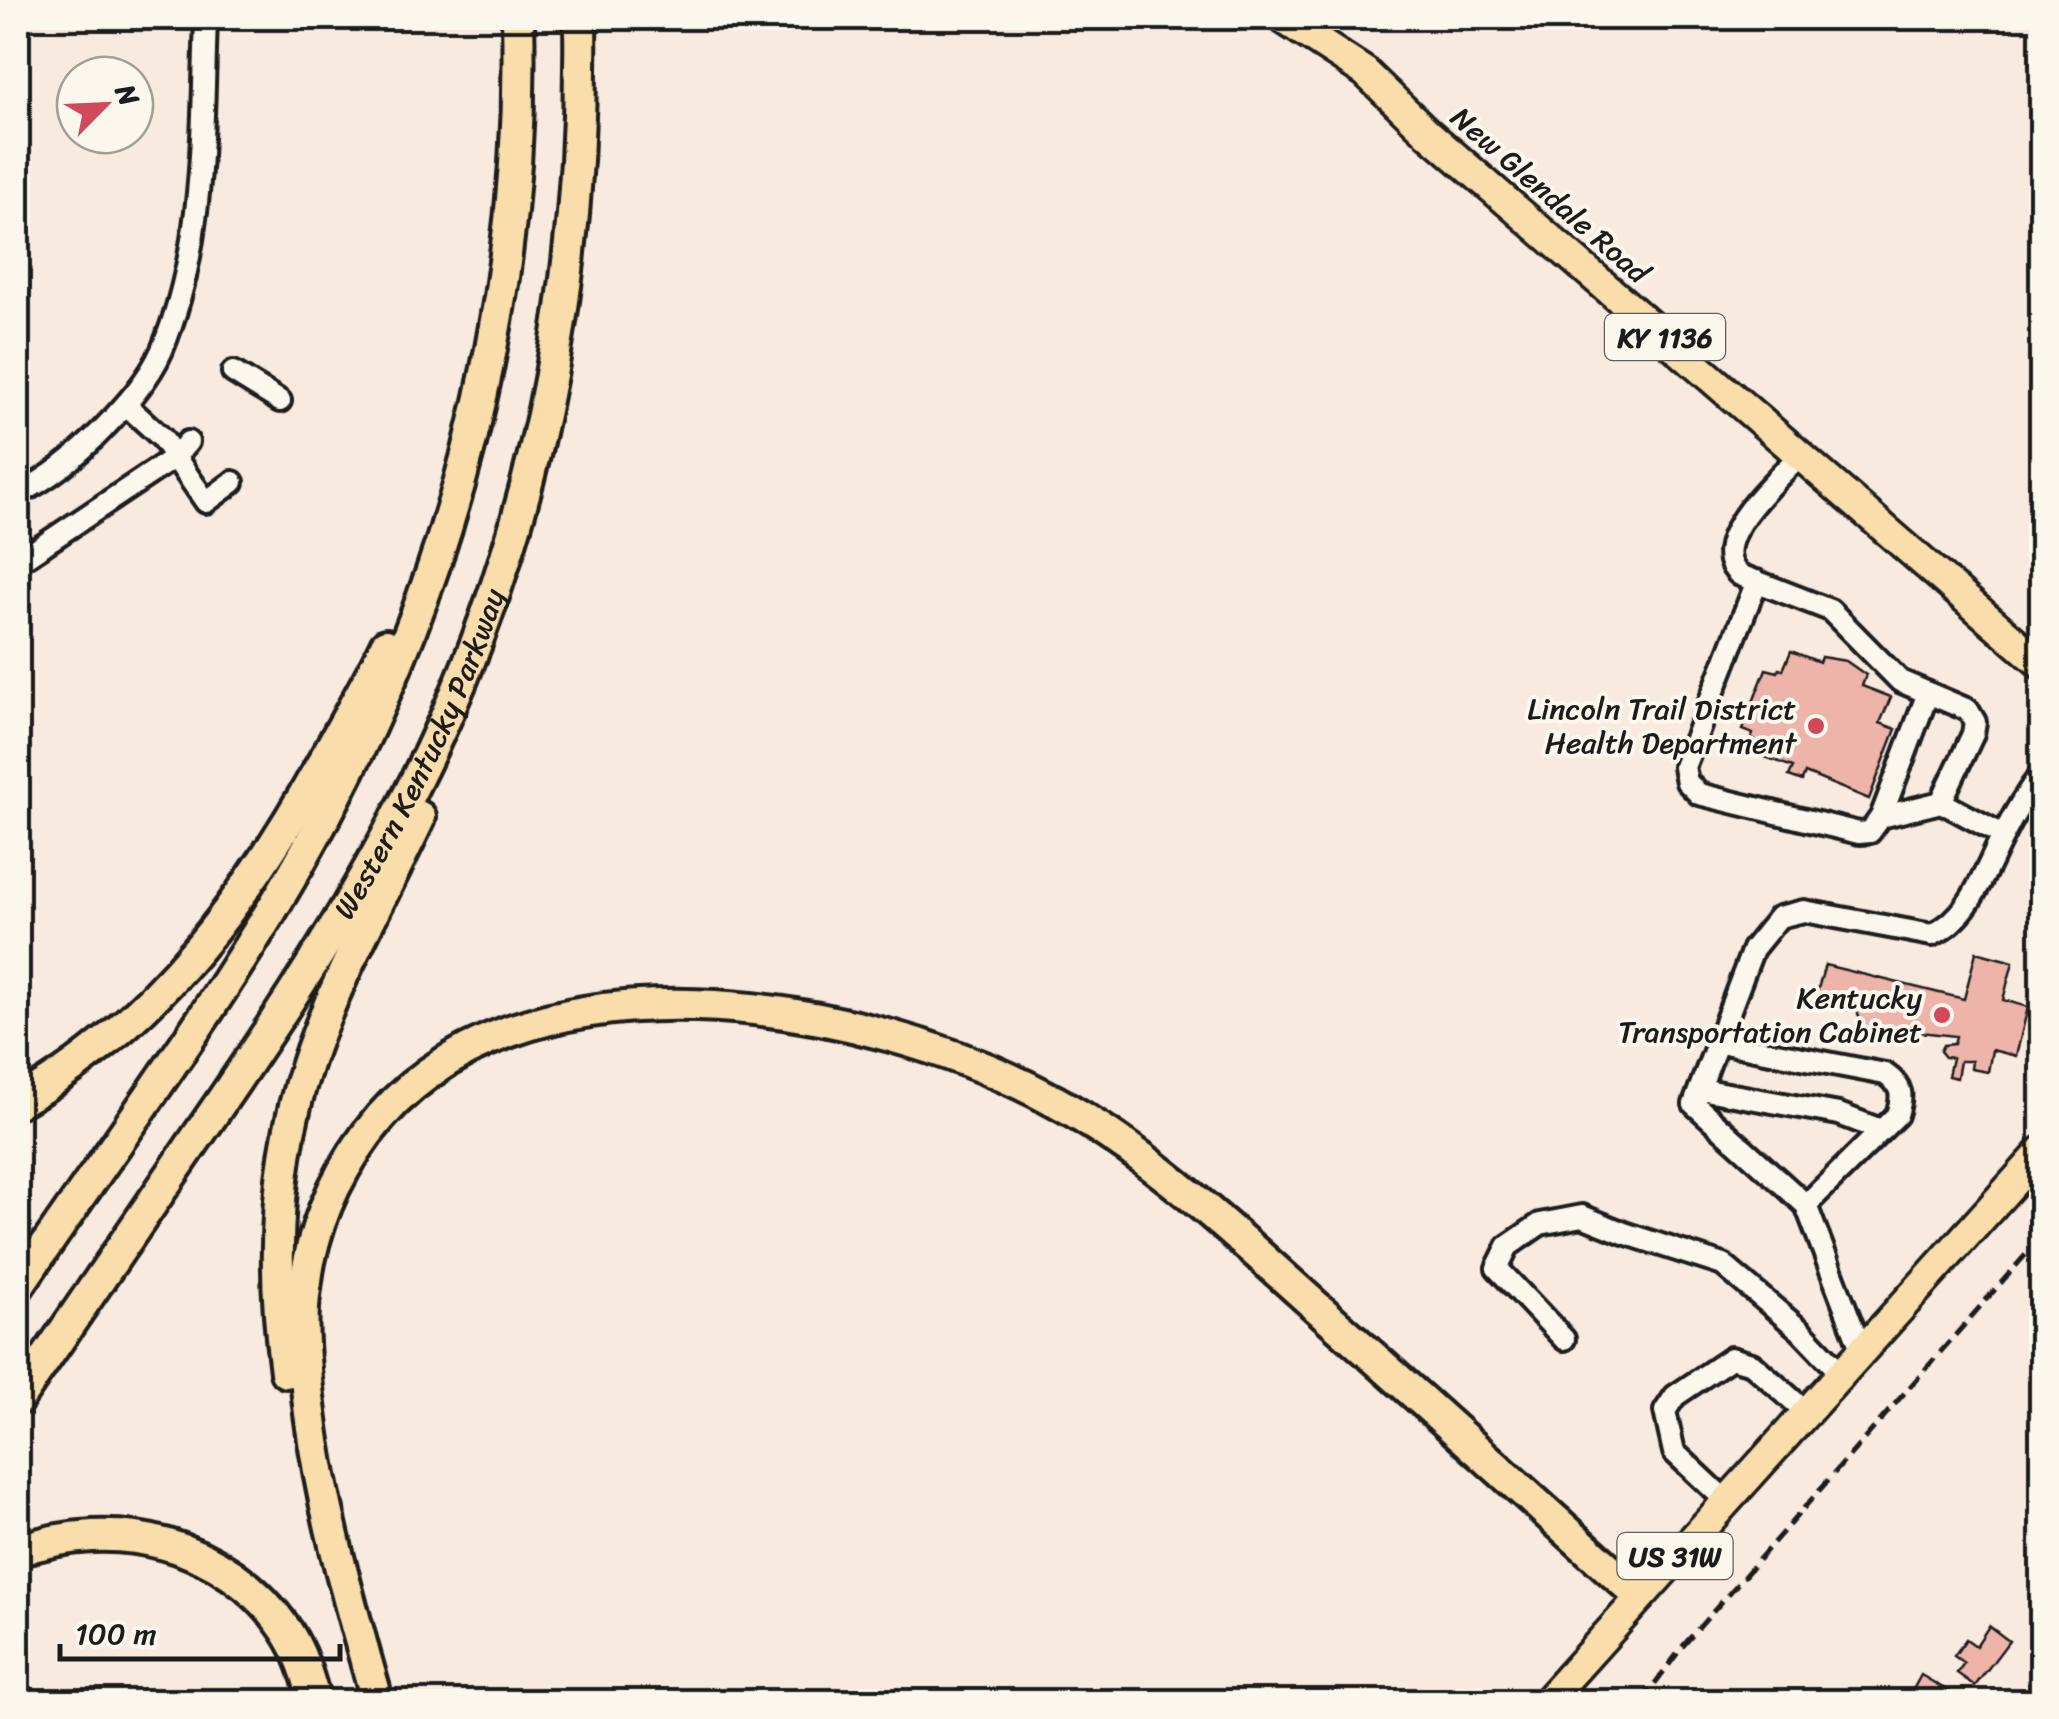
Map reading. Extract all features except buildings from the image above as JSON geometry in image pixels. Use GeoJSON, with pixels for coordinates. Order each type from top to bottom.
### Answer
{"type":"FeatureCollection","features":[{"type":"Feature","properties":{"kind":"highway","name":"Western Kentucky Parkway"},"geometry":{"type":"LineString","coordinates":[[18,1286],[264,923],[344,781],[424,598],[460,487],[494,335],[505,257],[517,102],[518,18]]}},
{"type":"Feature","properties":{"kind":"highway","name":"Western Kentucky Parkway"},"geometry":{"type":"LineString","coordinates":[[18,1400],[299,986],[413,787],[473,651],[515,528],[543,420],[566,292],[579,143],[580,18]]}},
{"type":"Feature","properties":{"kind":"highway"},"geometry":{"type":"LineString","coordinates":[[376,1695],[332,1567],[286,1370],[277,1265],[284,1162],[294,1112],[326,1013],[433,787],[500,616],[543,453],[564,336],[566,292]]}},
{"type":"Feature","properties":{"kind":"highway"},"geometry":{"type":"LineString","coordinates":[[18,1102],[86,1058],[134,1019],[177,976],[253,878],[379,660],[431,544],[475,424]]}},
{"type":"Feature","properties":{"kind":"highway"},"geometry":{"type":"LineString","coordinates":[[376,1695],[331,1539],[312,1434],[302,1336],[304,1289],[313,1244],[328,1200],[350,1157],[379,1118],[414,1084],[454,1056],[499,1033],[548,1017],[600,1009],[704,1006],[858,1028],[959,1058],[1058,1103],[1120,1142],[1195,1198],[1639,1596]]}},
{"type":"Feature","properties":{"kind":"highway"},"geometry":{"type":"LineString","coordinates":[[18,1551],[74,1537],[116,1535],[158,1540],[197,1554],[233,1574],[263,1601],[288,1632],[305,1666],[315,1702]]}},
{"type":"Feature","properties":{"kind":"main road","name":"New Glendale Road"},"geometry":{"type":"LineString","coordinates":[[1282,18],[1364,72],[1428,134],[2042,665]]}},
{"type":"Feature","properties":{"kind":"main road","name":"US 31W"},"geometry":{"type":"LineString","coordinates":[[1546,1702],[2042,1151]]}},
{"type":"Feature","properties":{"kind":"street"},"geometry":{"type":"LineString","coordinates":[[18,494],[75,459],[126,405],[161,353],[188,270],[201,158],[206,18]]}},
{"type":"Feature","properties":{"kind":"street"},"geometry":{"type":"LineString","coordinates":[[233,372],[280,401]]}},
{"type":"Feature","properties":{"kind":"street"},"geometry":{"type":"LineString","coordinates":[[126,405],[181,450],[206,502],[232,482]]}},
{"type":"Feature","properties":{"kind":"street"},"geometry":{"type":"LineString","coordinates":[[18,562],[181,450]]}},
{"type":"Feature","properties":{"kind":"street"},"geometry":{"type":"LineString","coordinates":[[1801,454],[1739,522],[1726,555],[1730,566],[1757,582],[1830,610],[1900,681],[1968,710],[1975,722],[1973,734],[1941,802]]}},
{"type":"Feature","properties":{"kind":"street"},"geometry":{"type":"LineString","coordinates":[[1757,582],[1684,767],[1687,782],[1699,794],[1859,833],[1870,832],[1881,817],[1928,693]]}},
{"type":"Feature","properties":{"kind":"street"},"geometry":{"type":"LineString","coordinates":[[1861,1349],[1806,1205],[1694,1104],[1754,948],[1779,917],[1804,911],[1932,935],[1945,929],[1966,907],[2003,835],[2042,773]]}},
{"type":"Feature","properties":{"kind":"street"},"geometry":{"type":"LineString","coordinates":[[1881,817],[1941,802],[2003,835]]}},
{"type":"Feature","properties":{"kind":"street"},"geometry":{"type":"LineString","coordinates":[[1718,1042],[1884,1074],[1898,1083],[1902,1096],[1896,1115],[1806,1205]]}},
{"type":"Feature","properties":{"kind":"street"},"geometry":{"type":"LineString","coordinates":[[1700,1089],[1840,1114],[1881,1130]]}},
{"type":"Feature","properties":{"kind":"street"},"geometry":{"type":"LineString","coordinates":[[1564,1339],[1497,1268],[1508,1246],[1540,1224],[1582,1216],[1722,1266],[1800,1330],[1840,1372]]}},
{"type":"Feature","properties":{"kind":"street"},"geometry":{"type":"LineString","coordinates":[[1725,1500],[1674,1452],[1665,1411],[1675,1396],[1731,1358],[1752,1364],[1805,1411]]}},
{"type":"Feature","properties":{"kind":"railway"},"geometry":{"type":"LineString","coordinates":[[1641,1702],[1683,1646],[2042,1236]]}},
{"type":"Feature","properties":{"kind":"place","name":"Lincoln Trail District Health Department"},"geometry":{"type":"Point","coordinates":[1816,726]}},
{"type":"Feature","properties":{"kind":"place","name":"Kentucky Transportation Cabinet"},"geometry":{"type":"Point","coordinates":[1942,1015]}}]}
